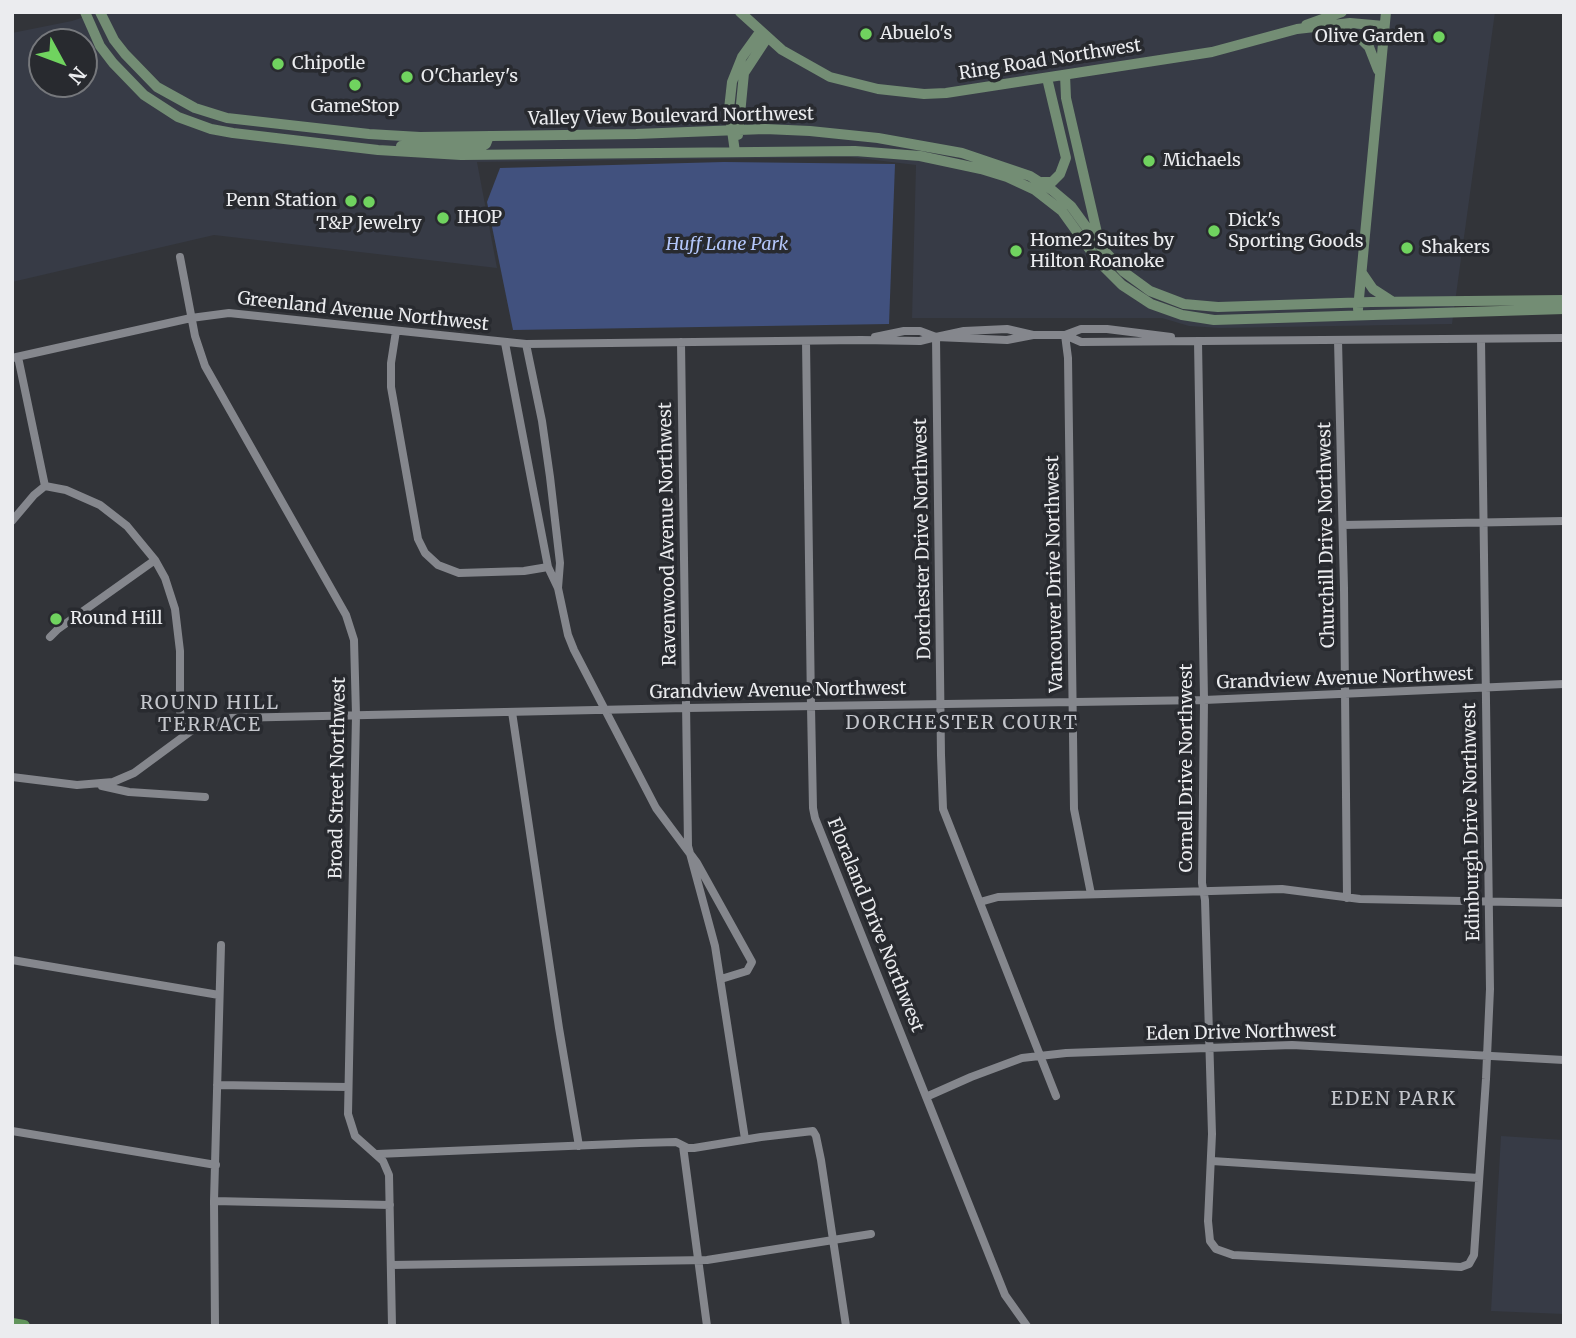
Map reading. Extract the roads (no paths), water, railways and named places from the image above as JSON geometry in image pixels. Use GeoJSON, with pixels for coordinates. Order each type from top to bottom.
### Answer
{"type":"FeatureCollection","features":[{"type":"Feature","properties":{"kind":"main road","name":"Valley View Boulevard Northwest"},"geometry":{"type":"LineString","coordinates":[[85,12],[100,46],[144,95],[178,117],[211,128],[378,150],[461,155],[866,152],[951,162],[1023,183],[1062,211],[1098,261],[1122,285],[1167,310],[1198,318],[1214,320],[1564,309]]}},
{"type":"Feature","properties":{"kind":"main road","name":"Valley View Boulevard Northwest"},"geometry":{"type":"LineString","coordinates":[[100,12],[114,40],[144,75],[175,99],[227,118],[420,137],[735,130],[810,131],[878,138],[990,161],[1018,170],[1042,182],[1071,206],[1112,261],[1136,283],[1165,298],[1184,303],[1218,307],[1359,302],[1564,300]]}},
{"type":"Feature","properties":{"kind":"main road"},"geometry":{"type":"LineString","coordinates":[[1297,29],[1342,12]]}},
{"type":"Feature","properties":{"kind":"main road"},"geometry":{"type":"LineString","coordinates":[[1357,316],[1386,12]]}},
{"type":"Feature","properties":{"kind":"main road"},"geometry":{"type":"LineString","coordinates":[[735,130],[729,97],[748,36],[741,14]]}},
{"type":"Feature","properties":{"kind":"main road","name":"Ring Road Northwest"},"geometry":{"type":"LineString","coordinates":[[741,14],[789,54],[830,77],[903,93],[946,93],[1212,52],[1297,29],[1350,23],[1384,26]]}},
{"type":"Feature","properties":{"kind":"main road"},"geometry":{"type":"LineString","coordinates":[[1297,29],[1358,36],[1369,47],[1380,76]]}},
{"type":"Feature","properties":{"kind":"main road"},"geometry":{"type":"LineString","coordinates":[[743,55],[764,35]]}},
{"type":"Feature","properties":{"kind":"main road"},"geometry":{"type":"LineString","coordinates":[[735,152],[735,130],[742,84],[746,69],[764,35]]}},
{"type":"Feature","properties":{"kind":"main road"},"geometry":{"type":"LineString","coordinates":[[746,69],[761,54],[789,54]]}},
{"type":"Feature","properties":{"kind":"main road"},"geometry":{"type":"LineString","coordinates":[[1065,75],[1066,98],[1100,246]]}},
{"type":"Feature","properties":{"kind":"main road"},"geometry":{"type":"LineString","coordinates":[[1042,182],[1052,182],[1060,174],[1066,158],[1047,78]]}},
{"type":"Feature","properties":{"kind":"main road"},"geometry":{"type":"LineString","coordinates":[[267,137],[273,130],[352,139],[369,134]]}},
{"type":"Feature","properties":{"kind":"main road"},"geometry":{"type":"LineString","coordinates":[[378,150],[400,146],[482,146],[486,144],[489,136]]}},
{"type":"Feature","properties":{"kind":"main road"},"geometry":{"type":"LineString","coordinates":[[866,152],[872,146],[942,149]]}},
{"type":"Feature","properties":{"kind":"main road"},"geometry":{"type":"LineString","coordinates":[[1362,273],[1373,289],[1392,302]]}},
{"type":"Feature","properties":{"kind":"main road"},"geometry":{"type":"LineString","coordinates":[[12,1324],[23,1326]]}},
{"type":"Feature","properties":{"kind":"street","name":"Broad Street Northwest"},"geometry":{"type":"LineString","coordinates":[[180,257],[191,318],[205,366],[351,627],[355,652],[356,715],[348,1114],[352,1129],[362,1142],[377,1154],[389,1175],[392,1326]]}},
{"type":"Feature","properties":{"kind":"street","name":"Greenland Avenue Northwest"},"geometry":{"type":"LineString","coordinates":[[15,358],[211,314],[247,313],[505,344],[920,341],[936,337],[1007,340],[1033,335],[1065,335]]}},
{"type":"Feature","properties":{"kind":"street"},"geometry":{"type":"LineString","coordinates":[[1065,335],[1081,329],[1107,329],[1198,341]]}},
{"type":"Feature","properties":{"kind":"street"},"geometry":{"type":"LineString","coordinates":[[396,331],[391,363],[391,387],[418,539],[425,553],[438,565],[459,573],[524,571],[548,567]]}},
{"type":"Feature","properties":{"kind":"street"},"geometry":{"type":"LineString","coordinates":[[1065,335],[1081,342],[1564,338]]}},
{"type":"Feature","properties":{"kind":"street","name":"Vancouver Drive Northwest"},"geometry":{"type":"LineString","coordinates":[[1065,335],[1068,358],[1074,809],[1091,894]]}},
{"type":"Feature","properties":{"kind":"street","name":"Dorchester Drive Northwest"},"geometry":{"type":"LineString","coordinates":[[936,337],[943,808],[1056,1097]]}},
{"type":"Feature","properties":{"kind":"street","name":"Edinburgh Drive Northwest"},"geometry":{"type":"LineString","coordinates":[[1431,1266],[1461,1267],[1472,1260],[1488,1056],[1489,901],[1481,339]]}},
{"type":"Feature","properties":{"kind":"street","name":"Churchill Drive Northwest"},"geometry":{"type":"LineString","coordinates":[[1338,340],[1347,898]]}},
{"type":"Feature","properties":{"kind":"street","name":"Floraland Drive Northwest"},"geometry":{"type":"LineString","coordinates":[[806,341],[815,818],[1005,1295],[1027,1326]]}},
{"type":"Feature","properties":{"kind":"street","name":"Cornell Drive Northwest"},"geometry":{"type":"LineString","coordinates":[[1198,341],[1204,700],[1203,890],[1212,1102],[1208,1231],[1210,1241],[1216,1249],[1224,1253],[1431,1266]]}},
{"type":"Feature","properties":{"kind":"street","name":"Ravenwood Avenue Northwest"},"geometry":{"type":"LineString","coordinates":[[681,342],[689,852]]}},
{"type":"Feature","properties":{"kind":"street"},"geometry":{"type":"LineString","coordinates":[[505,344],[548,567],[558,588],[573,650],[656,808],[689,852],[752,962],[747,971],[721,979]]}},
{"type":"Feature","properties":{"kind":"street"},"geometry":{"type":"LineString","coordinates":[[526,344],[550,477],[561,563],[558,588]]}},
{"type":"Feature","properties":{"kind":"street"},"geometry":{"type":"LineString","coordinates":[[15,358],[46,486]]}},
{"type":"Feature","properties":{"kind":"street"},"geometry":{"type":"LineString","coordinates":[[12,520],[34,495],[46,486],[66,490],[100,505],[127,526],[155,560],[165,578],[175,609],[180,651],[180,711],[184,734]]}},
{"type":"Feature","properties":{"kind":"street"},"geometry":{"type":"LineString","coordinates":[[1343,524],[1564,521]]}},
{"type":"Feature","properties":{"kind":"street"},"geometry":{"type":"LineString","coordinates":[[50,637],[155,560]]}},
{"type":"Feature","properties":{"kind":"street","name":"Grandview Avenue Northwest"},"geometry":{"type":"LineString","coordinates":[[12,777],[96,785],[113,782],[134,773],[184,734],[203,725],[231,718],[1204,700],[1564,684]]}},
{"type":"Feature","properties":{"kind":"street"},"geometry":{"type":"LineString","coordinates":[[512,712],[579,1146]]}},
{"type":"Feature","properties":{"kind":"street"},"geometry":{"type":"LineString","coordinates":[[96,785],[129,792],[205,797]]}},
{"type":"Feature","properties":{"kind":"street"},"geometry":{"type":"LineString","coordinates":[[689,852],[709,920],[721,979],[745,1139]]}},
{"type":"Feature","properties":{"kind":"street"},"geometry":{"type":"LineString","coordinates":[[981,902],[998,897],[1282,889],[1347,898],[1564,903]]}},
{"type":"Feature","properties":{"kind":"street"},"geometry":{"type":"LineString","coordinates":[[215,1326],[221,945]]}},
{"type":"Feature","properties":{"kind":"street"},"geometry":{"type":"LineString","coordinates":[[12,960],[219,995]]}},
{"type":"Feature","properties":{"kind":"street","name":"Eden Drive Northwest"},"geometry":{"type":"LineString","coordinates":[[926,1097],[1022,1058],[1041,1055],[1292,1045],[1564,1060]]}},
{"type":"Feature","properties":{"kind":"street"},"geometry":{"type":"LineString","coordinates":[[217,1084],[348,1087]]}},
{"type":"Feature","properties":{"kind":"street"},"geometry":{"type":"LineString","coordinates":[[12,1131],[216,1165]]}},
{"type":"Feature","properties":{"kind":"street"},"geometry":{"type":"LineString","coordinates":[[377,1154],[676,1142],[694,1149],[745,1139],[813,1131],[821,1160],[846,1326]]}},
{"type":"Feature","properties":{"kind":"street"},"geometry":{"type":"LineString","coordinates":[[683,1146],[707,1326]]}},
{"type":"Feature","properties":{"kind":"street"},"geometry":{"type":"LineString","coordinates":[[1212,1161],[1479,1178]]}},
{"type":"Feature","properties":{"kind":"street"},"geometry":{"type":"LineString","coordinates":[[215,1201],[390,1205]]}},
{"type":"Feature","properties":{"kind":"street"},"geometry":{"type":"LineString","coordinates":[[391,1265],[698,1260],[871,1234]]}},
{"type":"Feature","properties":{"kind":"place","name":"Abuelo's"},"geometry":{"type":"Point","coordinates":[866,34]}},
{"type":"Feature","properties":{"kind":"place","name":"Olive Garden"},"geometry":{"type":"Point","coordinates":[1439,37]}},
{"type":"Feature","properties":{"kind":"place","name":"Chipotle"},"geometry":{"type":"Point","coordinates":[278,64]}},
{"type":"Feature","properties":{"kind":"place","name":"O'Charley's"},"geometry":{"type":"Point","coordinates":[407,77]}},
{"type":"Feature","properties":{"kind":"place","name":"GameStop"},"geometry":{"type":"Point","coordinates":[355,85]}},
{"type":"Feature","properties":{"kind":"place","name":"Michaels"},"geometry":{"type":"Point","coordinates":[1149,161]}},
{"type":"Feature","properties":{"kind":"place","name":"Penn Station"},"geometry":{"type":"Point","coordinates":[351,201]}},
{"type":"Feature","properties":{"kind":"place","name":"T&P Jewelry"},"geometry":{"type":"Point","coordinates":[369,202]}},
{"type":"Feature","properties":{"kind":"place","name":"IHOP"},"geometry":{"type":"Point","coordinates":[443,218]}},
{"type":"Feature","properties":{"kind":"place","name":"Dick's Sporting Goods"},"geometry":{"type":"Point","coordinates":[1214,231]}},
{"type":"Feature","properties":{"kind":"place","name":"Shakers"},"geometry":{"type":"Point","coordinates":[1407,248]}},
{"type":"Feature","properties":{"kind":"place","name":"Home2 Suites by Hilton Roanoke"},"geometry":{"type":"Point","coordinates":[1016,251]}},
{"type":"Feature","properties":{"kind":"place","name":"Round Hill"},"geometry":{"type":"Point","coordinates":[56,619]}},
{"type":"Feature","properties":{"kind":"district","name":"ROUND HILL TERRACE"},"geometry":{"type":"Point","coordinates":[210,715]}},
{"type":"Feature","properties":{"kind":"district","name":"DORCHESTER COURT"},"geometry":{"type":"Point","coordinates":[962,724]}},
{"type":"Feature","properties":{"kind":"district","name":"EDEN PARK"},"geometry":{"type":"Point","coordinates":[1394,1100]}},
{"type":"Feature","properties":{"kind":"park label","name":"Huff Lane Park"},"geometry":{"type":"Point","coordinates":[727,245]}}]}
